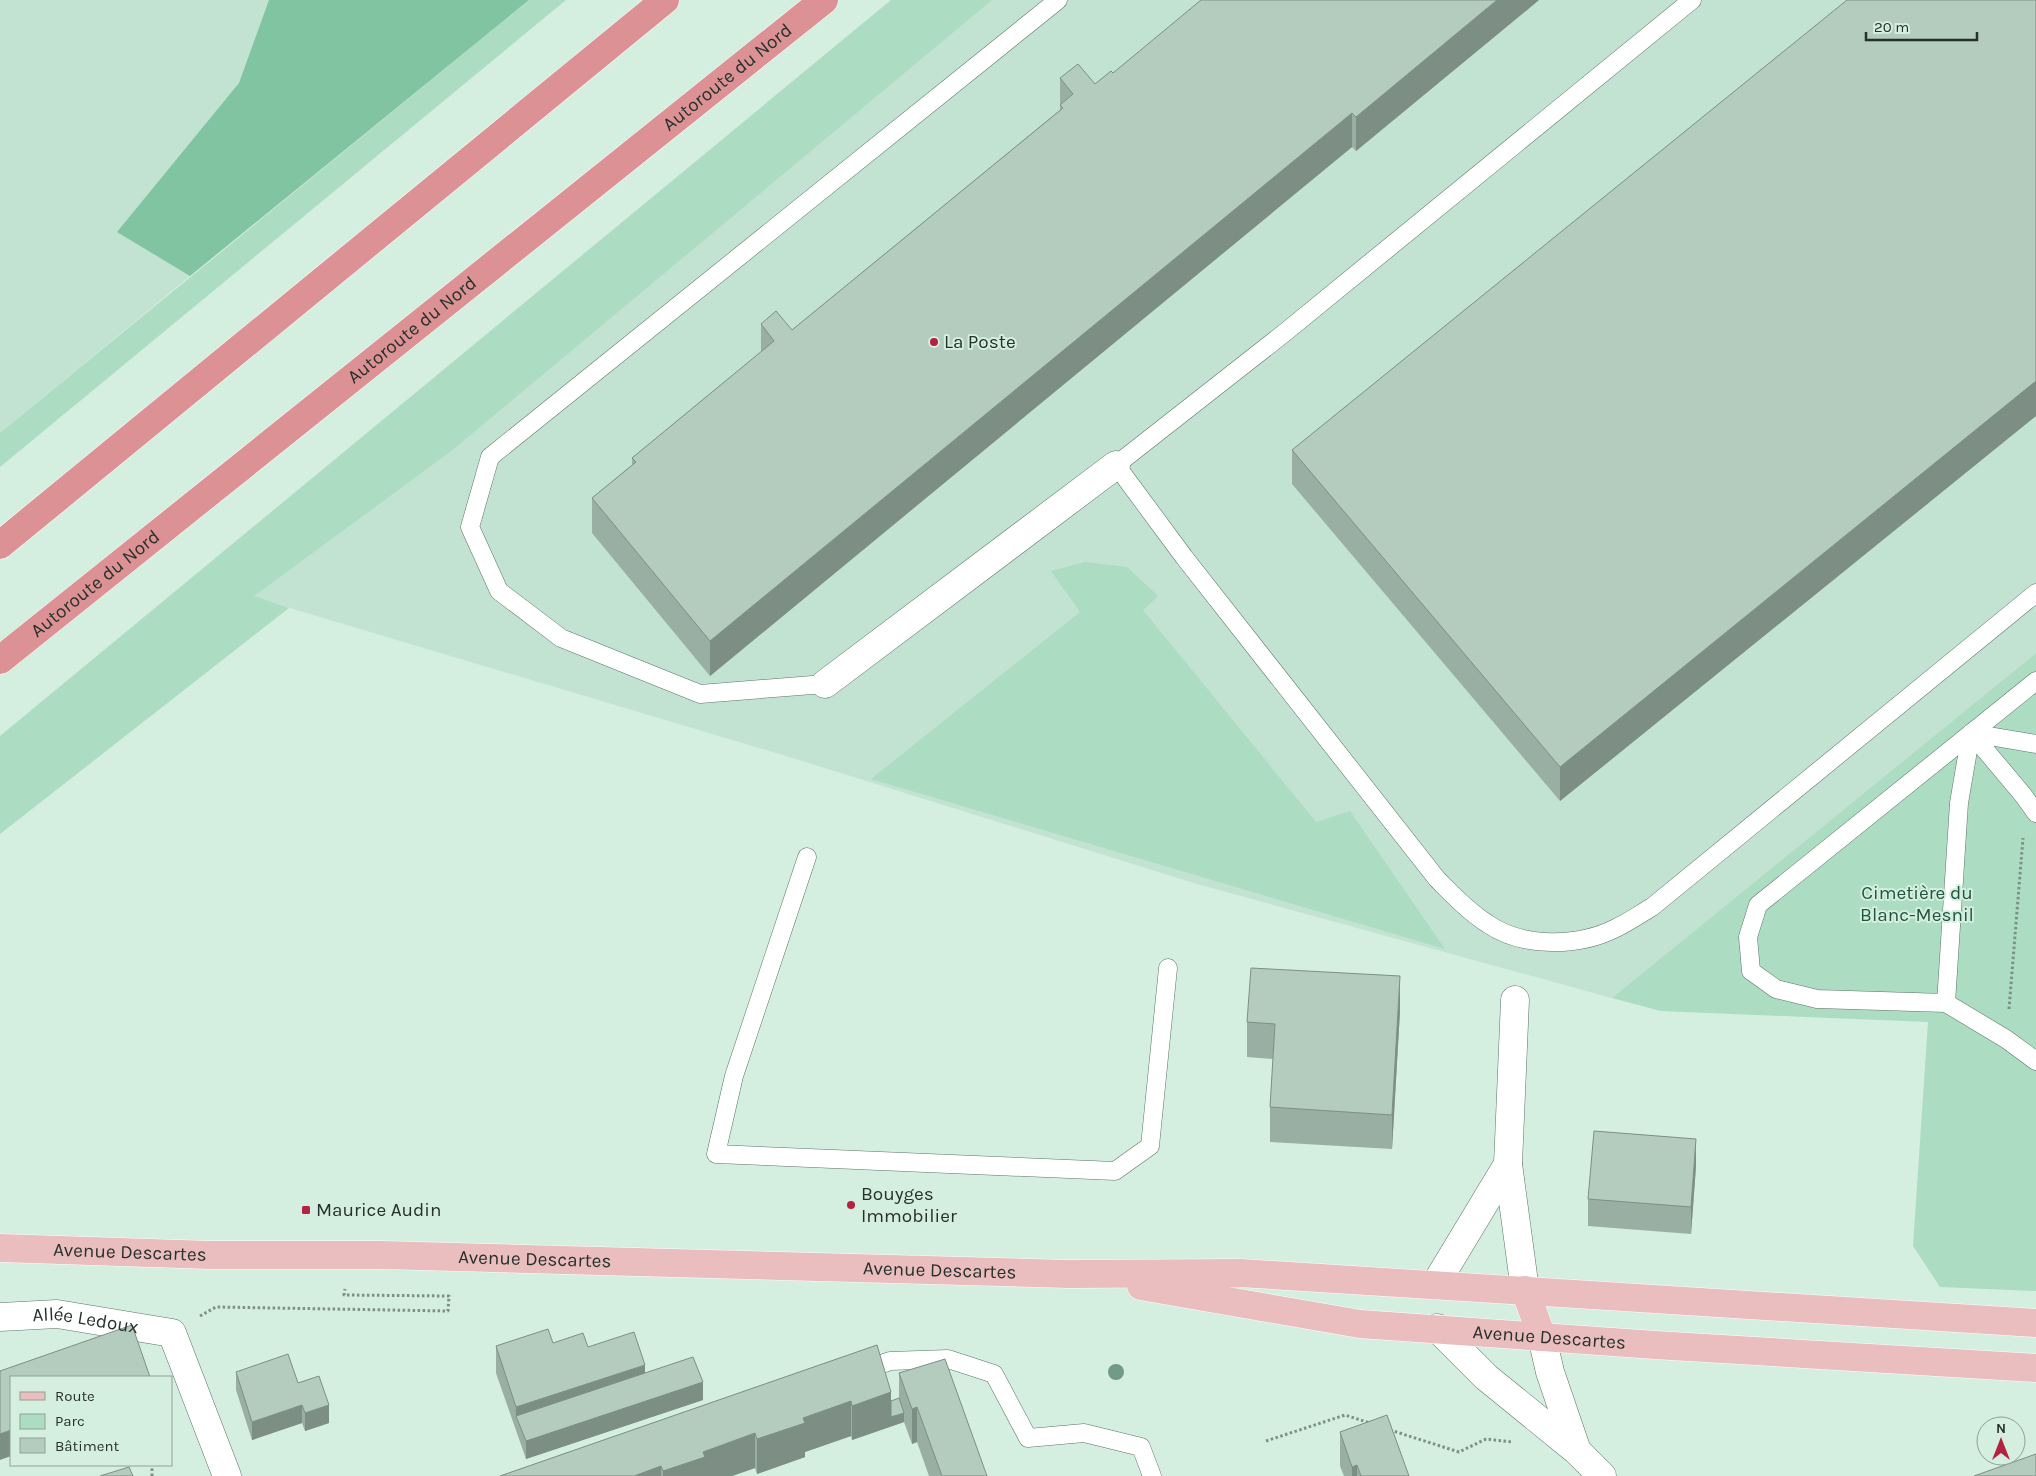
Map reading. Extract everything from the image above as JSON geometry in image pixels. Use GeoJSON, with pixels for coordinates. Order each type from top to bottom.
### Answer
{"type":"FeatureCollection","features":[{"type":"Feature","properties":{"kind":"highway"},"geometry":{"type":"LineString","coordinates":[[0,545],[665,0]]}},
{"type":"Feature","properties":{"kind":"highway","name":"Autoroute du Nord"},"geometry":{"type":"LineString","coordinates":[[0,660],[824,0]]}},
{"type":"Feature","properties":{"kind":"main road","name":"Avenue Descartes"},"geometry":{"type":"LineString","coordinates":[[0,1248],[210,1255],[346,1255],[1068,1274],[1240,1273],[2036,1323]]}},
{"type":"Feature","properties":{"kind":"main road","name":"Avenue Descartes"},"geometry":{"type":"LineString","coordinates":[[1068,1274],[1360,1324],[2036,1368]]}},
{"type":"Feature","properties":{"kind":"main road"},"geometry":{"type":"LineString","coordinates":[[1435,1285],[1437,1328]]}},
{"type":"Feature","properties":{"kind":"main road"},"geometry":{"type":"LineString","coordinates":[[1525,1290],[1542,1336]]}},
{"type":"Feature","properties":{"kind":"street"},"geometry":{"type":"LineString","coordinates":[[826,684],[1116,465]]}},
{"type":"Feature","properties":{"kind":"street"},"geometry":{"type":"LineString","coordinates":[[1515,1000],[1508,1164],[1525,1290]]}},
{"type":"Feature","properties":{"kind":"street"},"geometry":{"type":"LineString","coordinates":[[1435,1285],[1508,1164]]}},
{"type":"Feature","properties":{"kind":"street","name":"Allée Ledoux"},"geometry":{"type":"LineString","coordinates":[[0,1317],[57,1314],[172,1333]]}},
{"type":"Feature","properties":{"kind":"street"},"geometry":{"type":"LineString","coordinates":[[1437,1328],[1486,1377],[1578,1451],[1602,1476]]}},
{"type":"Feature","properties":{"kind":"street"},"geometry":{"type":"LineString","coordinates":[[172,1333],[226,1476]]}},
{"type":"Feature","properties":{"kind":"street"},"geometry":{"type":"LineString","coordinates":[[1542,1336],[1550,1372],[1578,1451]]}},
{"type":"Feature","properties":{"kind":"lane"},"geometry":{"type":"LineString","coordinates":[[826,684],[700,694],[561,638],[499,591],[470,527],[490,457],[1058,0]]}},
{"type":"Feature","properties":{"kind":"lane"},"geometry":{"type":"LineString","coordinates":[[1692,0],[1299,321],[1116,465],[1184,558],[1437,879],[1466,907],[1489,925],[1513,936],[1542,942],[1578,940],[1615,929],[1652,907],[2036,593]]}},
{"type":"Feature","properties":{"kind":"lane"},"geometry":{"type":"LineString","coordinates":[[2036,681],[1758,905],[1748,937],[1751,971],[1776,989],[1817,999],[1946,1003],[2006,1039],[2036,1061]]}},
{"type":"Feature","properties":{"kind":"lane"},"geometry":{"type":"LineString","coordinates":[[1971,733],[2036,744]]}},
{"type":"Feature","properties":{"kind":"lane"},"geometry":{"type":"LineString","coordinates":[[1971,733],[2031,806]]}},
{"type":"Feature","properties":{"kind":"lane"},"geometry":{"type":"LineString","coordinates":[[1946,1003],[1959,803],[1971,733]]}},
{"type":"Feature","properties":{"kind":"lane"},"geometry":{"type":"LineString","coordinates":[[807,857],[734,1076],[716,1154],[1115,1172],[1150,1146],[1168,968]]}},
{"type":"Feature","properties":{"kind":"lane"},"geometry":{"type":"LineString","coordinates":[[844,1377],[890,1361],[948,1359],[994,1374],[1028,1438],[1084,1433],[1142,1447],[1152,1476]]}},
{"type":"Feature","properties":{"kind":"path"},"geometry":{"type":"LineString","coordinates":[[2006,1039],[2031,806]]}},
{"type":"Feature","properties":{"kind":"path"},"geometry":{"type":"LineString","coordinates":[[172,1333],[216,1307],[448,1311],[449,1296],[344,1295],[346,1255]]}},
{"type":"Feature","properties":{"kind":"path"},"geometry":{"type":"LineString","coordinates":[[1266,1441],[1346,1415],[1374,1425]]}},
{"type":"Feature","properties":{"kind":"path"},"geometry":{"type":"LineString","coordinates":[[1383,1428],[1459,1452],[1486,1439],[1513,1442]]}},
{"type":"Feature","properties":{"kind":"shaded area"},"geometry":{"type":"Polygon","coordinates":[[[0,0],[524,0],[0,433],[0,0]]]}},
{"type":"Feature","properties":{"kind":"shaded area"},"geometry":{"type":"Polygon","coordinates":[[[902,0],[2036,0],[2036,653],[1612,998],[1197,884],[796,759],[253,597],[902,0]]]}},
{"type":"Feature","properties":{"kind":"green space"},"geometry":{"type":"Polygon","coordinates":[[[269,0],[529,0],[190,276],[117,232],[239,83],[269,0]]]}},
{"type":"Feature","properties":{"kind":"green space"},"geometry":{"type":"Polygon","coordinates":[[[529,0],[566,0],[0,467],[0,433],[529,0]]]}},
{"type":"Feature","properties":{"kind":"green space"},"geometry":{"type":"Polygon","coordinates":[[[891,0],[992,0],[450,452],[254,596],[289,608],[0,834],[0,736],[891,0]]]}},
{"type":"Feature","properties":{"kind":"green space"},"geometry":{"type":"Polygon","coordinates":[[[1085,562],[1127,567],[1158,596],[1143,610],[1316,822],[1350,811],[1445,949],[871,779],[1080,612],[1051,571],[1085,562]]]}},
{"type":"Feature","properties":{"kind":"green space","name":"Cimetière du Blanc-Mesnil"},"geometry":{"type":"Polygon","coordinates":[[[2036,653],[2036,1291],[1940,1287],[1913,1246],[1928,1022],[1661,1011],[1612,998],[2036,653]]]}},
{"type":"Feature","properties":{"kind":"building"},"geometry":{"type":"Polygon","coordinates":[[[1201,0],[1497,0],[1356,117],[1352,113],[710,641],[592,498],[636,462],[632,458],[774,341],[761,324],[776,311],[792,330],[1063,108],[1060,105],[1073,94],[1060,78],[1078,64],[1095,84],[1111,71],[1113,73],[1201,0]]]}},
{"type":"Feature","properties":{"kind":"building"},"geometry":{"type":"Polygon","coordinates":[[[1847,0],[2036,0],[2036,381],[1560,767],[1292,450],[1847,0]]]}},
{"type":"Feature","properties":{"kind":"building"},"geometry":{"type":"Polygon","coordinates":[[[1251,968],[1400,976],[1392,1115],[1270,1107],[1275,1024],[1247,1022],[1251,968]]]}},
{"type":"Feature","properties":{"kind":"building"},"geometry":{"type":"Polygon","coordinates":[[[1594,1131],[1696,1139],[1691,1207],[1588,1199],[1594,1131]]]}},
{"type":"Feature","properties":{"kind":"building"},"geometry":{"type":"Polygon","coordinates":[[[132,1325],[150,1376],[10,1376],[10,1430],[0,1434],[0,1371],[132,1325]]]}},
{"type":"Feature","properties":{"kind":"building"},"geometry":{"type":"Polygon","coordinates":[[[548,1329],[553,1343],[583,1333],[588,1347],[634,1332],[645,1365],[516,1407],[496,1346],[548,1329]]]}},
{"type":"Feature","properties":{"kind":"building"},"geometry":{"type":"Polygon","coordinates":[[[877,1345],[891,1392],[852,1406],[851,1401],[803,1418],[805,1423],[757,1439],[755,1433],[703,1452],[705,1457],[663,1471],[661,1466],[634,1476],[500,1476],[877,1345]]]}},
{"type":"Feature","properties":{"kind":"building"},"geometry":{"type":"Polygon","coordinates":[[[288,1354],[298,1383],[319,1376],[329,1405],[305,1413],[302,1405],[252,1422],[236,1372],[288,1354]]]}},
{"type":"Feature","properties":{"kind":"building"},"geometry":{"type":"Polygon","coordinates":[[[693,1357],[703,1382],[526,1441],[516,1416],[693,1357]]]}},
{"type":"Feature","properties":{"kind":"building"},"geometry":{"type":"Polygon","coordinates":[[[945,1359],[987,1476],[942,1476],[917,1407],[912,1409],[899,1373],[945,1359]]]}},
{"type":"Feature","properties":{"kind":"building"},"geometry":{"type":"Polygon","coordinates":[[[899,1398],[904,1413],[891,1417],[891,1401],[899,1398]]]}},
{"type":"Feature","properties":{"kind":"building"},"geometry":{"type":"Polygon","coordinates":[[[1387,1415],[1409,1476],[1361,1476],[1357,1465],[1352,1467],[1340,1432],[1387,1415]]]}},
{"type":"Feature","properties":{"kind":"building"},"geometry":{"type":"Polygon","coordinates":[[[2036,1454],[2036,1476],[1974,1476],[2002,1466],[2026,1466],[2026,1458],[2036,1454]]]}},
{"type":"Feature","properties":{"kind":"building"},"geometry":{"type":"Polygon","coordinates":[[[129,1467],[133,1476],[100,1476],[129,1467]]]}},
{"type":"Feature","properties":{"kind":"place","name":"La Poste"},"geometry":{"type":"Point","coordinates":[934,342]}},
{"type":"Feature","properties":{"kind":"place","name":"Bouyges Immobilier"},"geometry":{"type":"Point","coordinates":[851,1205]}},
{"type":"Feature","properties":{"kind":"place","name":"Maurice Audin"},"geometry":{"type":"Point","coordinates":[306,1210]}}]}
